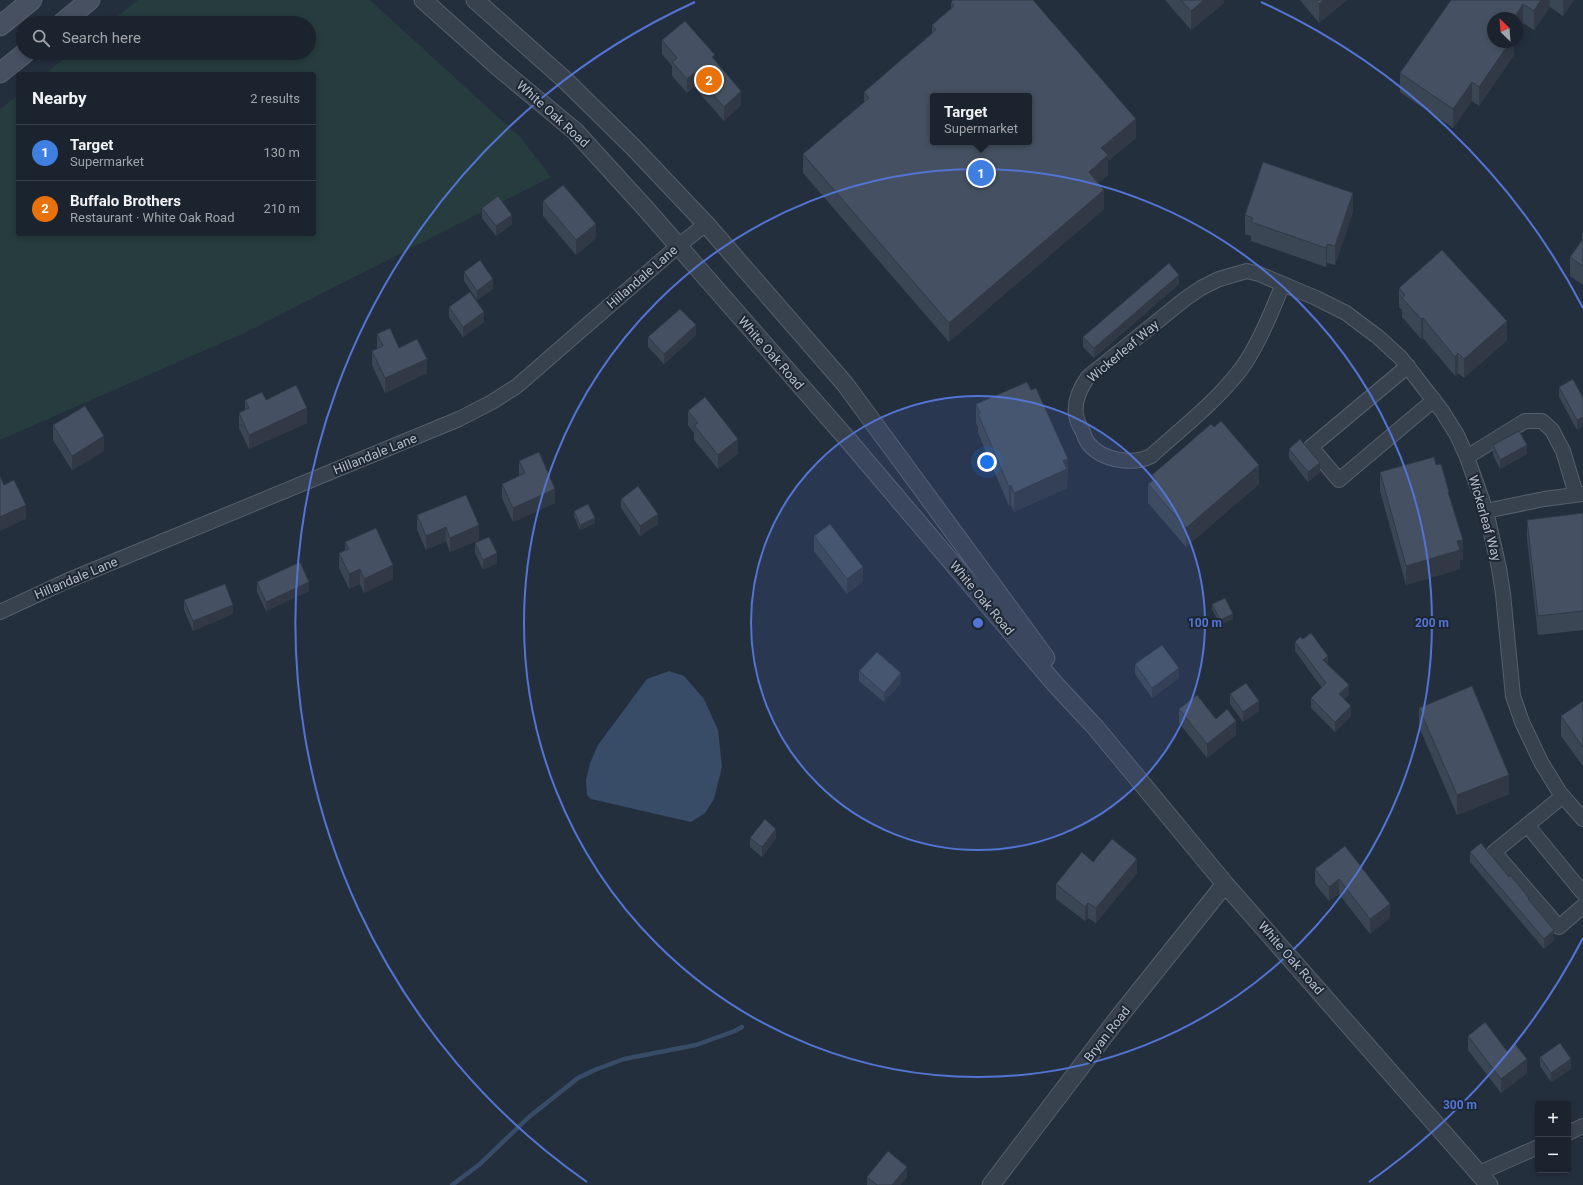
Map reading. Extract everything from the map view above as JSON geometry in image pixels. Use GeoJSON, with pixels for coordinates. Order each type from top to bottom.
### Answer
{"type":"FeatureCollection","features":[{"type":"Feature","properties":{"kind":"main road"},"geometry":{"type":"LineString","coordinates":[[0,26],[32,0]]}},
{"type":"Feature","properties":{"kind":"main road"},"geometry":{"type":"LineString","coordinates":[[71,16],[90,0]]}},
{"type":"Feature","properties":{"kind":"main road"},"geometry":{"type":"LineString","coordinates":[[0,73],[16,60]]}},
{"type":"Feature","properties":{"kind":"street","name":"White Oak Road"},"geometry":{"type":"LineString","coordinates":[[423,0],[498,67],[575,130],[849,441],[1055,684],[1096,728],[1225,884],[1484,1179]]}},
{"type":"Feature","properties":{"kind":"street","name":"White Oak Road"},"geometry":{"type":"LineString","coordinates":[[475,0],[565,80],[634,148],[706,224],[845,384],[1096,728]]}},
{"type":"Feature","properties":{"kind":"street","name":"Hillandale Lane"},"geometry":{"type":"LineString","coordinates":[[0,612],[69,580],[452,422],[492,402],[517,386],[678,246],[706,224]]}},
{"type":"Feature","properties":{"kind":"street","name":"Wickerleaf Way"},"geometry":{"type":"LineString","coordinates":[[1283,284],[1260,335],[1242,368],[1222,391],[1151,456],[1142,460],[1118,460],[1104,455],[1089,444],[1080,427],[1076,415],[1077,399],[1081,387],[1088,377],[1185,299],[1219,279],[1247,271],[1259,274],[1283,284],[1316,298],[1346,313],[1378,337],[1401,358],[1434,400],[1457,435],[1467,457],[1486,511],[1499,568],[1513,696],[1522,722],[1541,762],[1563,796],[1583,820]]}},
{"type":"Feature","properties":{"kind":"street"},"geometry":{"type":"LineString","coordinates":[[1408,366],[1311,447],[1339,480],[1434,400]]}},
{"type":"Feature","properties":{"kind":"street"},"geometry":{"type":"LineString","coordinates":[[1467,457],[1525,421],[1542,421],[1552,430],[1580,494],[1486,511]]}},
{"type":"Feature","properties":{"kind":"street"},"geometry":{"type":"LineString","coordinates":[[1563,796],[1494,852],[1559,927],[1583,906]]}},
{"type":"Feature","properties":{"kind":"street"},"geometry":{"type":"LineString","coordinates":[[1527,825],[1583,893]]}},
{"type":"Feature","properties":{"kind":"street","name":"Bryan Road"},"geometry":{"type":"LineString","coordinates":[[991,1185],[1118,1018],[1225,884]]}},
{"type":"Feature","properties":{"kind":"street"},"geometry":{"type":"LineString","coordinates":[[1571,1132],[1583,1126]]}},
{"type":"Feature","properties":{"kind":"street"},"geometry":{"type":"LineString","coordinates":[[1484,1179],[1535,1149]]}},
{"type":"Feature","properties":{"kind":"green space"},"geometry":{"type":"Polygon","coordinates":[[[138,0],[370,0],[522,139],[551,177],[242,334],[0,440],[0,109],[16,97],[16,236],[316,236],[316,72],[47,72],[62,60],[316,60],[316,16],[118,16],[138,0]]]}},
{"type":"Feature","properties":{"kind":"water"},"geometry":{"type":"Polygon","coordinates":[[[669,671],[684,676],[704,699],[718,730],[722,767],[714,799],[705,813],[691,822],[591,799],[587,795],[586,780],[590,763],[598,745],[647,679],[669,671]]]}},
{"type":"Feature","properties":{"kind":"building"},"geometry":{"type":"Polygon","coordinates":[[[953,0],[1033,0],[1136,119],[1101,148],[1108,155],[1089,172],[1104,190],[949,323],[803,154],[869,98],[864,92],[936,30],[932,25],[954,6],[951,2],[953,0]]]}},
{"type":"Feature","properties":{"kind":"building"},"geometry":{"type":"Polygon","coordinates":[[[1181,0],[1204,0],[1191,11],[1181,0]]]}},
{"type":"Feature","properties":{"kind":"building"},"geometry":{"type":"Polygon","coordinates":[[[1316,0],[1324,0],[1319,4],[1316,0]]]}},
{"type":"Feature","properties":{"kind":"building"},"geometry":{"type":"Polygon","coordinates":[[[1451,0],[1541,0],[1534,11],[1523,4],[1518,12],[1487,12],[1487,48],[1506,48],[1479,87],[1472,82],[1453,109],[1400,73],[1451,0]]]}},
{"type":"Feature","properties":{"kind":"building"},"geometry":{"type":"Polygon","coordinates":[[[685,21],[715,55],[712,57],[741,91],[724,107],[694,73],[687,79],[672,62],[677,58],[662,40],[685,21]]]}},
{"type":"Feature","properties":{"kind":"building"},"geometry":{"type":"Polygon","coordinates":[[[1263,162],[1353,193],[1335,246],[1327,244],[1326,248],[1251,222],[1253,218],[1245,215],[1263,162]]]}},
{"type":"Feature","properties":{"kind":"building"},"geometry":{"type":"Polygon","coordinates":[[[563,185],[596,224],[576,240],[543,201],[563,185]]]}},
{"type":"Feature","properties":{"kind":"building"},"geometry":{"type":"Polygon","coordinates":[[[498,196],[512,215],[496,226],[482,208],[498,196]]]}},
{"type":"Feature","properties":{"kind":"building"},"geometry":{"type":"Polygon","coordinates":[[[1583,239],[1583,266],[1570,257],[1583,239]]]}},
{"type":"Feature","properties":{"kind":"building"},"geometry":{"type":"Polygon","coordinates":[[[1442,250],[1507,321],[1464,359],[1458,353],[1455,357],[1423,318],[1421,319],[1402,298],[1405,295],[1399,288],[1442,250]]]}},
{"type":"Feature","properties":{"kind":"building"},"geometry":{"type":"Polygon","coordinates":[[[480,260],[493,279],[477,291],[464,272],[480,260]]]}},
{"type":"Feature","properties":{"kind":"building"},"geometry":{"type":"Polygon","coordinates":[[[1169,263],[1179,275],[1094,348],[1083,337],[1169,263]]]}},
{"type":"Feature","properties":{"kind":"building"},"geometry":{"type":"Polygon","coordinates":[[[470,292],[484,312],[463,327],[449,307],[470,292]]]}},
{"type":"Feature","properties":{"kind":"building"},"geometry":{"type":"Polygon","coordinates":[[[680,309],[696,325],[664,354],[648,337],[680,309]]]}},
{"type":"Feature","properties":{"kind":"building"},"geometry":{"type":"Polygon","coordinates":[[[390,328],[399,348],[417,339],[427,359],[385,378],[372,351],[383,346],[377,334],[390,328]]]}},
{"type":"Feature","properties":{"kind":"building"},"geometry":{"type":"Polygon","coordinates":[[[1573,379],[1583,398],[1583,417],[1577,420],[1559,387],[1573,379]]]}},
{"type":"Feature","properties":{"kind":"building"},"geometry":{"type":"Polygon","coordinates":[[[1027,382],[1031,390],[1036,388],[1068,459],[1063,461],[1067,469],[1014,493],[1011,485],[1009,487],[978,414],[980,413],[976,404],[1027,382]]]}},
{"type":"Feature","properties":{"kind":"building"},"geometry":{"type":"Polygon","coordinates":[[[296,385],[307,408],[249,435],[239,413],[249,408],[245,400],[262,392],[266,400],[296,385]]]}},
{"type":"Feature","properties":{"kind":"building"},"geometry":{"type":"Polygon","coordinates":[[[705,397],[738,439],[718,455],[694,425],[698,423],[688,411],[705,397]]]}},
{"type":"Feature","properties":{"kind":"building"},"geometry":{"type":"Polygon","coordinates":[[[85,406],[104,436],[72,456],[53,425],[85,406]]]}},
{"type":"Feature","properties":{"kind":"building"},"geometry":{"type":"Polygon","coordinates":[[[1221,421],[1259,465],[1186,528],[1148,484],[1155,479],[1152,475],[1211,424],[1214,427],[1221,421]]]}},
{"type":"Feature","properties":{"kind":"building"},"geometry":{"type":"Polygon","coordinates":[[[1519,431],[1527,445],[1500,460],[1493,445],[1519,431]]]}},
{"type":"Feature","properties":{"kind":"building"},"geometry":{"type":"Polygon","coordinates":[[[1300,439],[1320,463],[1308,472],[1289,449],[1300,439]]]}},
{"type":"Feature","properties":{"kind":"building"},"geometry":{"type":"Polygon","coordinates":[[[539,452],[555,489],[513,508],[502,484],[525,473],[519,461],[539,452]]]}},
{"type":"Feature","properties":{"kind":"building"},"geometry":{"type":"Polygon","coordinates":[[[1434,457],[1436,465],[1441,464],[1463,540],[1457,541],[1460,550],[1406,566],[1380,472],[1434,457]]]}},
{"type":"Feature","properties":{"kind":"building"},"geometry":{"type":"Polygon","coordinates":[[[0,476],[4,485],[14,480],[26,505],[0,517],[0,476]]]}},
{"type":"Feature","properties":{"kind":"building"},"geometry":{"type":"Polygon","coordinates":[[[638,486],[658,514],[640,526],[621,499],[638,486]]]}},
{"type":"Feature","properties":{"kind":"building"},"geometry":{"type":"Polygon","coordinates":[[[466,495],[479,525],[450,538],[446,527],[426,536],[417,515],[466,495]]]}},
{"type":"Feature","properties":{"kind":"building"},"geometry":{"type":"Polygon","coordinates":[[[588,504],[595,518],[580,525],[574,511],[588,504]]]}},
{"type":"Feature","properties":{"kind":"building"},"geometry":{"type":"Polygon","coordinates":[[[1583,513],[1583,611],[1538,616],[1527,520],[1583,513]]]}},
{"type":"Feature","properties":{"kind":"building"},"geometry":{"type":"Polygon","coordinates":[[[830,524],[863,567],[847,579],[814,536],[830,524]]]}},
{"type":"Feature","properties":{"kind":"building"},"geometry":{"type":"Polygon","coordinates":[[[376,528],[393,565],[364,579],[360,569],[349,574],[339,553],[349,549],[345,542],[376,528]]]}},
{"type":"Feature","properties":{"kind":"building"},"geometry":{"type":"Polygon","coordinates":[[[489,537],[497,553],[483,560],[475,543],[489,537]]]}},
{"type":"Feature","properties":{"kind":"building"},"geometry":{"type":"Polygon","coordinates":[[[300,562],[309,582],[266,602],[257,582],[300,562]]]}},
{"type":"Feature","properties":{"kind":"building"},"geometry":{"type":"Polygon","coordinates":[[[225,584],[233,605],[193,621],[184,600],[225,584]]]}},
{"type":"Feature","properties":{"kind":"building"},"geometry":{"type":"Polygon","coordinates":[[[1225,598],[1233,614],[1220,620],[1212,604],[1225,598]]]}},
{"type":"Feature","properties":{"kind":"building"},"geometry":{"type":"Polygon","coordinates":[[[1311,633],[1328,656],[1323,660],[1349,685],[1339,694],[1351,706],[1335,722],[1311,698],[1326,683],[1295,642],[1300,637],[1303,639],[1311,633]]]}},
{"type":"Feature","properties":{"kind":"building"},"geometry":{"type":"Polygon","coordinates":[[[1162,645],[1179,668],[1152,688],[1135,664],[1162,645]]]}},
{"type":"Feature","properties":{"kind":"building"},"geometry":{"type":"Polygon","coordinates":[[[877,652],[901,673],[884,693],[859,671],[877,652]]]}},
{"type":"Feature","properties":{"kind":"building"},"geometry":{"type":"Polygon","coordinates":[[[1246,683],[1259,701],[1243,712],[1230,694],[1246,683]]]}},
{"type":"Feature","properties":{"kind":"building"},"geometry":{"type":"Polygon","coordinates":[[[1472,686],[1509,775],[1457,795],[1419,708],[1472,686]]]}},
{"type":"Feature","properties":{"kind":"building"},"geometry":{"type":"Polygon","coordinates":[[[1197,695],[1216,719],[1227,709],[1236,721],[1207,744],[1179,709],[1197,695]]]}},
{"type":"Feature","properties":{"kind":"building"},"geometry":{"type":"Polygon","coordinates":[[[1583,701],[1583,747],[1561,716],[1583,701]]]}},
{"type":"Feature","properties":{"kind":"building"},"geometry":{"type":"Polygon","coordinates":[[[765,819],[776,829],[762,847],[750,838],[765,819]]]}},
{"type":"Feature","properties":{"kind":"building"},"geometry":{"type":"Polygon","coordinates":[[[1112,839],[1137,859],[1096,908],[1088,903],[1085,907],[1056,884],[1082,852],[1093,862],[1112,839]]]}},
{"type":"Feature","properties":{"kind":"building"},"geometry":{"type":"Polygon","coordinates":[[[1481,843],[1509,877],[1510,875],[1554,930],[1544,939],[1470,852],[1481,843]]]}},
{"type":"Feature","properties":{"kind":"building"},"geometry":{"type":"Polygon","coordinates":[[[1345,846],[1390,904],[1370,919],[1339,879],[1329,887],[1315,869],[1345,846]]]}},
{"type":"Feature","properties":{"kind":"building"},"geometry":{"type":"Polygon","coordinates":[[[1485,1022],[1507,1051],[1515,1044],[1527,1059],[1501,1079],[1468,1036],[1485,1022]]]}},
{"type":"Feature","properties":{"kind":"building"},"geometry":{"type":"Polygon","coordinates":[[[1560,1043],[1571,1059],[1551,1073],[1540,1057],[1560,1043]]]}},
{"type":"Feature","properties":{"kind":"building"},"geometry":{"type":"Polygon","coordinates":[[[888,1151],[907,1167],[892,1185],[877,1185],[867,1177],[888,1151]]]}},
{"type":"Feature","properties":{"kind":"waterway"},"geometry":{"type":"LineString","coordinates":[[452,1185],[480,1164],[529,1117],[578,1078],[624,1059],[696,1045],[742,1027]]}},
{"type":"Feature","properties":{"kind":"place","name":"Buffalo Brothers"},"geometry":{"type":"Point","coordinates":[709,80]}},
{"type":"Feature","properties":{"kind":"place","name":"Target"},"geometry":{"type":"Point","coordinates":[981,173]}}]}
